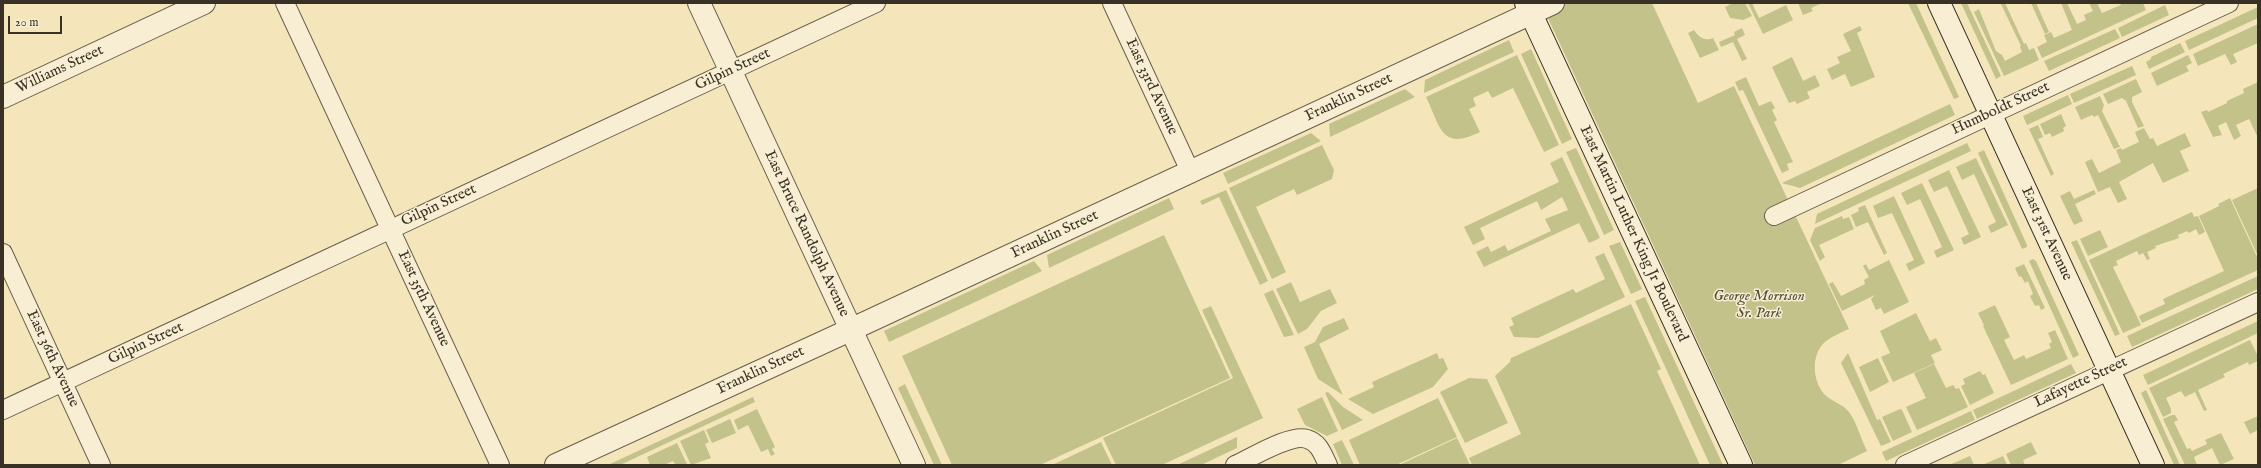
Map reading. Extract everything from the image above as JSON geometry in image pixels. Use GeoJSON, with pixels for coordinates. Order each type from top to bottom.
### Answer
{"type":"FeatureCollection","features":[{"type":"Feature","properties":{"kind":"street","name":"Williams Street"},"geometry":{"type":"LineString","coordinates":[[3,97],[204,3]]}},
{"type":"Feature","properties":{"kind":"street","name":"East 35th Avenue"},"geometry":{"type":"LineString","coordinates":[[285,3],[500,465]]}},
{"type":"Feature","properties":{"kind":"street","name":"East Bruce Randolph Avenue"},"geometry":{"type":"LineString","coordinates":[[699,3],[914,465]]}},
{"type":"Feature","properties":{"kind":"street","name":"Gilpin Street"},"geometry":{"type":"LineString","coordinates":[[3,410],[876,3]]}},
{"type":"Feature","properties":{"kind":"street","name":"East 33rd Avenue"},"geometry":{"type":"LineString","coordinates":[[1112,3],[1190,171]]}},
{"type":"Feature","properties":{"kind":"street","name":"Franklin Street"},"geometry":{"type":"LineString","coordinates":[[556,465],[850,330],[1190,171],[1529,8],[1553,3]]}},
{"type":"Feature","properties":{"kind":"street","name":"East 31st Avenue"},"geometry":{"type":"LineString","coordinates":[[1940,3],[2153,465]]}},
{"type":"Feature","properties":{"kind":"street","name":"Humboldt Street"},"geometry":{"type":"LineString","coordinates":[[1774,216],[2229,3]]}},
{"type":"Feature","properties":{"kind":"street","name":"East Martin Luther King Jr Boulevard"},"geometry":{"type":"LineString","coordinates":[[1529,8],[1741,465]]}},
{"type":"Feature","properties":{"kind":"street","name":"East 36th Avenue"},"geometry":{"type":"LineString","coordinates":[[3,253],[101,465]]}},
{"type":"Feature","properties":{"kind":"street","name":"Lafayette Street"},"geometry":{"type":"LineString","coordinates":[[1905,465],[2258,302]]}},
{"type":"Feature","properties":{"kind":"street"},"geometry":{"type":"LineString","coordinates":[[1235,465],[1284,442],[1294,439],[1307,438],[1317,445],[1328,465]]}},
{"type":"Feature","properties":{"kind":"green space","name":"George Morrison Sr. Park"},"geometry":{"type":"Polygon","coordinates":[[[1541,3],[1652,3],[1698,103],[1734,86],[1849,329],[1834,336],[1823,344],[1816,357],[1815,372],[1824,394],[1849,412],[1867,451],[1838,465],[1755,465],[1541,3]]]}},
{"type":"Feature","properties":{"kind":"green space"},"geometry":{"type":"Polygon","coordinates":[[[1733,3],[1745,3],[1752,16],[1743,20],[1730,18],[1725,7],[1733,3]]]}},
{"type":"Feature","properties":{"kind":"green space"},"geometry":{"type":"Polygon","coordinates":[[[1748,3],[1752,3],[1759,18],[1786,5],[1793,20],[1763,34],[1748,3]]]}},
{"type":"Feature","properties":{"kind":"green space"},"geometry":{"type":"Polygon","coordinates":[[[1798,3],[1822,3],[1811,8],[1813,11],[1803,15],[1798,3]]]}},
{"type":"Feature","properties":{"kind":"green space"},"geometry":{"type":"Polygon","coordinates":[[[1908,3],[1916,3],[1959,97],[1954,99],[1908,3]]]}},
{"type":"Feature","properties":{"kind":"green space"},"geometry":{"type":"Polygon","coordinates":[[[1961,3],[1967,3],[2001,76],[1996,79],[1961,3]]]}},
{"type":"Feature","properties":{"kind":"green space"},"geometry":{"type":"Polygon","coordinates":[[[2005,3],[2024,44],[2026,43],[2029,50],[2034,48],[2039,60],[2004,76],[1974,12],[1979,9],[1996,51],[2002,55],[2005,61],[2022,52],[2021,46],[2001,4],[2005,3]]]}},
{"type":"Feature","properties":{"kind":"green space"},"geometry":{"type":"Polygon","coordinates":[[[2031,3],[2036,3],[2049,32],[2045,34],[2031,3]]]}},
{"type":"Feature","properties":{"kind":"green space"},"geometry":{"type":"Polygon","coordinates":[[[2061,3],[2067,3],[2077,24],[2086,20],[2084,15],[2093,11],[2089,3],[2097,3],[2102,13],[2121,5],[2120,3],[2143,3],[2146,10],[2042,58],[2037,47],[2047,42],[2044,35],[2051,32],[2054,38],[2072,30],[2061,3]]]}},
{"type":"Feature","properties":{"kind":"green space"},"geometry":{"type":"Polygon","coordinates":[[[2165,5],[2169,15],[2122,37],[2118,28],[2165,5]]]}},
{"type":"Feature","properties":{"kind":"green space"},"geometry":{"type":"Polygon","coordinates":[[[2258,7],[2258,18],[2189,50],[2185,41],[2258,7]]]}},
{"type":"Feature","properties":{"kind":"green space"},"geometry":{"type":"Polygon","coordinates":[[[2258,24],[2258,43],[2233,54],[2237,62],[2231,65],[2225,54],[2198,66],[2193,54],[2258,24]]]}},
{"type":"Feature","properties":{"kind":"green space"},"geometry":{"type":"Polygon","coordinates":[[[1860,26],[1862,30],[1857,33],[1875,77],[1851,87],[1845,74],[1832,80],[1827,69],[1840,63],[1837,57],[1851,51],[1843,34],[1860,26]]]}},
{"type":"Feature","properties":{"kind":"green space"},"geometry":{"type":"Polygon","coordinates":[[[1742,28],[1745,35],[1737,39],[1747,59],[1742,61],[1733,42],[1721,47],[1719,42],[1735,35],[1734,32],[1742,28]]]}},
{"type":"Feature","properties":{"kind":"green space"},"geometry":{"type":"Polygon","coordinates":[[[2115,29],[2120,38],[2049,71],[2044,61],[2115,29]]]}},
{"type":"Feature","properties":{"kind":"green space"},"geometry":{"type":"Polygon","coordinates":[[[1694,30],[1704,39],[1713,38],[1719,50],[1700,58],[1688,33],[1694,30]]]}},
{"type":"Feature","properties":{"kind":"green space"},"geometry":{"type":"Polygon","coordinates":[[[1509,40],[1514,52],[1424,93],[1425,80],[1509,40]]]}},
{"type":"Feature","properties":{"kind":"green space"},"geometry":{"type":"Polygon","coordinates":[[[2180,43],[2185,52],[2149,69],[2146,62],[2151,59],[2151,57],[2180,43]]]}},
{"type":"Feature","properties":{"kind":"green space"},"geometry":{"type":"Polygon","coordinates":[[[1531,49],[1572,139],[1562,144],[1521,54],[1531,49]]]}},
{"type":"Feature","properties":{"kind":"green space"},"geometry":{"type":"Polygon","coordinates":[[[1517,55],[1559,145],[1544,152],[1513,88],[1492,98],[1488,91],[1473,98],[1476,106],[1469,109],[1480,132],[1457,139],[1444,133],[1439,127],[1426,97],[1517,55]]]}},
{"type":"Feature","properties":{"kind":"green space"},"geometry":{"type":"Polygon","coordinates":[[[2188,55],[2192,63],[2186,66],[2189,71],[2157,86],[2151,73],[2188,55]]]}},
{"type":"Feature","properties":{"kind":"green space"},"geometry":{"type":"Polygon","coordinates":[[[1792,57],[1803,81],[1815,75],[1820,86],[1807,92],[1810,98],[1797,104],[1795,101],[1789,103],[1772,67],[1792,57]]]}},
{"type":"Feature","properties":{"kind":"green space"},"geometry":{"type":"Polygon","coordinates":[[[2132,66],[2136,75],[2074,103],[2070,94],[2132,66]]]}},
{"type":"Feature","properties":{"kind":"green space"},"geometry":{"type":"Polygon","coordinates":[[[1746,77],[1759,106],[1771,101],[1775,108],[1772,110],[1777,120],[1774,122],[1793,162],[1787,164],[1789,170],[1782,173],[1743,90],[1739,91],[1735,82],[1746,77]]]}},
{"type":"Feature","properties":{"kind":"green space"},"geometry":{"type":"Polygon","coordinates":[[[2136,79],[2142,92],[2132,97],[2132,102],[2144,126],[2138,128],[2126,101],[2122,98],[2108,104],[2103,94],[2136,79]]]}},
{"type":"Feature","properties":{"kind":"green space"},"geometry":{"type":"Polygon","coordinates":[[[2258,82],[2258,138],[2249,119],[2236,125],[2241,136],[2234,140],[2226,122],[2218,126],[2222,135],[2213,137],[2201,112],[2207,110],[2208,112],[2227,103],[2227,101],[2244,93],[2243,89],[2258,82]]]}},
{"type":"Feature","properties":{"kind":"green space"},"geometry":{"type":"Polygon","coordinates":[[[1405,89],[1415,97],[1330,137],[1329,124],[1405,89]]]}},
{"type":"Feature","properties":{"kind":"green space"},"geometry":{"type":"Polygon","coordinates":[[[2068,95],[2072,104],[2027,125],[2023,116],[2068,95]]]}},
{"type":"Feature","properties":{"kind":"green space"},"geometry":{"type":"Polygon","coordinates":[[[2100,96],[2104,105],[2102,111],[2120,147],[2114,149],[2098,115],[2094,117],[2092,115],[2081,120],[2075,107],[2100,96]]]}},
{"type":"Feature","properties":{"kind":"green space"},"geometry":{"type":"Polygon","coordinates":[[[1950,104],[1955,115],[1800,188],[1782,183],[1950,104]]]}},
{"type":"Feature","properties":{"kind":"green space"},"geometry":{"type":"Polygon","coordinates":[[[2061,114],[2066,126],[2063,128],[2064,131],[2052,137],[2050,133],[2045,135],[2040,124],[2061,114]]]}},
{"type":"Feature","properties":{"kind":"green space"},"geometry":{"type":"Polygon","coordinates":[[[2038,125],[2043,137],[2038,139],[2054,174],[2051,176],[2029,129],[2038,125]]]}},
{"type":"Feature","properties":{"kind":"green space"},"geometry":{"type":"Polygon","coordinates":[[[2144,128],[2150,139],[2153,138],[2157,146],[2185,133],[2191,146],[2180,151],[2189,171],[2163,183],[2153,163],[2119,182],[2127,199],[2118,203],[2110,187],[2098,192],[2085,162],[2092,159],[2099,173],[2121,162],[2116,150],[2121,148],[2122,150],[2139,142],[2135,132],[2144,128]]]}},
{"type":"Feature","properties":{"kind":"green space"},"geometry":{"type":"Polygon","coordinates":[[[1311,133],[1321,141],[1228,184],[1223,173],[1311,133]]]}},
{"type":"Feature","properties":{"kind":"green space"},"geometry":{"type":"Polygon","coordinates":[[[1967,143],[1971,151],[1815,224],[1817,214],[1967,143]]]}},
{"type":"Feature","properties":{"kind":"green space"},"geometry":{"type":"Polygon","coordinates":[[[1322,145],[1334,170],[1332,179],[1297,195],[1294,189],[1256,207],[1286,272],[1272,279],[1229,188],[1322,145]]]}},
{"type":"Feature","properties":{"kind":"green space"},"geometry":{"type":"Polygon","coordinates":[[[1576,148],[1614,230],[1604,235],[1566,152],[1576,148]]]}},
{"type":"Feature","properties":{"kind":"green space"},"geometry":{"type":"Polygon","coordinates":[[[1984,150],[2027,247],[2022,249],[1978,153],[1984,150]]]}},
{"type":"Feature","properties":{"kind":"green space"},"geometry":{"type":"Polygon","coordinates":[[[1562,157],[1600,238],[1589,243],[1579,223],[1484,267],[1476,252],[1488,246],[1491,252],[1505,245],[1508,251],[1551,231],[1545,219],[1568,210],[1562,197],[1541,210],[1537,201],[1480,228],[1485,239],[1473,245],[1464,227],[1559,182],[1550,163],[1562,157]]]}},
{"type":"Feature","properties":{"kind":"green space"},"geometry":{"type":"Polygon","coordinates":[[[1976,158],[2008,225],[1991,233],[1988,226],[1996,222],[1974,174],[1962,180],[1956,167],[1976,158]]]}},
{"type":"Feature","properties":{"kind":"green space"},"geometry":{"type":"Polygon","coordinates":[[[1949,170],[1981,237],[1964,245],[1961,238],[1969,234],[1947,186],[1934,192],[1928,180],[1949,170]]]}},
{"type":"Feature","properties":{"kind":"green space"},"geometry":{"type":"Polygon","coordinates":[[[1922,183],[1954,250],[1937,258],[1934,251],[1942,247],[1920,199],[1907,205],[1901,193],[1922,183]]]}},
{"type":"Feature","properties":{"kind":"green space"},"geometry":{"type":"Polygon","coordinates":[[[2258,188],[2258,256],[2232,200],[2258,188]]]}},
{"type":"Feature","properties":{"kind":"green space"},"geometry":{"type":"Polygon","coordinates":[[[1226,190],[1268,281],[1260,285],[1219,197],[1202,205],[1200,201],[1226,190]]]}},
{"type":"Feature","properties":{"kind":"green space"},"geometry":{"type":"Polygon","coordinates":[[[2094,190],[2096,194],[2075,204],[2083,221],[2074,225],[2060,196],[2070,191],[2074,199],[2094,190]]]}},
{"type":"Feature","properties":{"kind":"green space"},"geometry":{"type":"Polygon","coordinates":[[[1894,196],[1925,263],[1909,271],[1906,264],[1914,260],[1892,213],[1878,218],[1873,206],[1894,196]]]}},
{"type":"Feature","properties":{"kind":"green space"},"geometry":{"type":"Polygon","coordinates":[[[1169,198],[1174,209],[1049,268],[1047,255],[1169,198]]]}},
{"type":"Feature","properties":{"kind":"green space"},"geometry":{"type":"Polygon","coordinates":[[[2230,198],[2258,259],[2258,270],[2142,323],[2139,316],[2165,304],[2163,299],[2224,271],[2199,216],[2219,206],[2218,204],[2230,198]]]}},
{"type":"Feature","properties":{"kind":"green space"},"geometry":{"type":"Polygon","coordinates":[[[1865,205],[1887,253],[1884,255],[1868,222],[1856,227],[1851,215],[1859,211],[1858,208],[1865,205]]]}},
{"type":"Feature","properties":{"kind":"green space"},"geometry":{"type":"Polygon","coordinates":[[[2192,212],[2194,217],[2198,216],[2205,232],[2199,235],[2196,229],[2189,233],[2187,231],[2178,235],[2179,238],[2155,246],[2156,248],[2147,252],[2150,259],[2147,260],[2143,253],[2139,255],[2137,251],[2116,261],[2118,265],[2113,267],[2141,325],[2123,333],[2089,260],[2192,212]]]}},
{"type":"Feature","properties":{"kind":"green space"},"geometry":{"type":"Polygon","coordinates":[[[1842,216],[1843,219],[1849,217],[1854,229],[1819,245],[1825,257],[1820,261],[1810,240],[1815,228],[1842,216]]]}},
{"type":"Feature","properties":{"kind":"green space"},"geometry":{"type":"Polygon","coordinates":[[[2100,230],[2108,247],[2088,256],[2080,239],[2100,230]]]}},
{"type":"Feature","properties":{"kind":"green space"},"geometry":{"type":"Polygon","coordinates":[[[1164,235],[1230,378],[1040,465],[952,465],[902,356],[1164,235]]]}},
{"type":"Feature","properties":{"kind":"green space"},"geometry":{"type":"Polygon","coordinates":[[[2077,240],[2120,334],[2115,336],[2071,242],[2077,240]]]}},
{"type":"Feature","properties":{"kind":"green space"},"geometry":{"type":"Polygon","coordinates":[[[1620,242],[1642,289],[1631,294],[1609,246],[1620,242]]]}},
{"type":"Feature","properties":{"kind":"green space"},"geometry":{"type":"Polygon","coordinates":[[[1604,253],[1625,297],[1538,338],[1514,337],[1509,327],[1514,325],[1511,318],[1573,289],[1576,293],[1605,279],[1595,257],[1604,253]]]}},
{"type":"Feature","properties":{"kind":"green space"},"geometry":{"type":"Polygon","coordinates":[[[2033,259],[2036,261],[2079,355],[2073,358],[2029,261],[2033,259]]]}},
{"type":"Feature","properties":{"kind":"green space"},"geometry":{"type":"Polygon","coordinates":[[[1889,260],[1909,302],[1884,314],[1881,308],[1876,310],[1871,299],[1875,295],[1842,311],[1829,284],[1833,282],[1841,296],[1865,284],[1864,280],[1869,277],[1863,266],[1866,264],[1869,270],[1889,260]]]}},
{"type":"Feature","properties":{"kind":"green space"},"geometry":{"type":"Polygon","coordinates":[[[1034,261],[1042,271],[889,342],[884,331],[1034,261]]]}},
{"type":"Feature","properties":{"kind":"green space"},"geometry":{"type":"Polygon","coordinates":[[[2024,264],[2045,308],[2041,310],[2039,305],[2035,306],[2030,296],[2033,294],[2028,281],[2025,283],[2021,276],[2019,277],[2015,268],[2024,264]]]}},
{"type":"Feature","properties":{"kind":"green space"},"geometry":{"type":"Polygon","coordinates":[[[2258,276],[2258,289],[2132,347],[2127,336],[2258,276]]]}},
{"type":"Feature","properties":{"kind":"green space"},"geometry":{"type":"Polygon","coordinates":[[[1291,282],[1300,302],[1330,289],[1337,303],[1321,311],[1307,329],[1298,334],[1276,289],[1291,282]]]}},
{"type":"Feature","properties":{"kind":"green space"},"geometry":{"type":"Polygon","coordinates":[[[1273,290],[1294,335],[1284,337],[1264,294],[1273,290]]]}},
{"type":"Feature","properties":{"kind":"green space"},"geometry":{"type":"Polygon","coordinates":[[[1645,297],[1723,465],[1710,465],[1635,301],[1645,297]]]}},
{"type":"Feature","properties":{"kind":"green space"},"geometry":{"type":"Polygon","coordinates":[[[1631,304],[1661,369],[1657,371],[1700,465],[1472,465],[1469,458],[1521,434],[1495,376],[1510,362],[1511,358],[1631,304]]]}},
{"type":"Feature","properties":{"kind":"green space"},"geometry":{"type":"Polygon","coordinates":[[[1995,305],[2010,337],[2004,340],[2014,360],[2024,355],[2026,359],[2051,348],[2049,344],[2052,342],[2048,333],[2055,330],[2068,359],[2011,385],[1978,313],[1995,305]]]}},
{"type":"Feature","properties":{"kind":"green space"},"geometry":{"type":"Polygon","coordinates":[[[1211,306],[1263,418],[1162,465],[1116,465],[1103,438],[1233,378],[1202,310],[1211,306]]]}},
{"type":"Feature","properties":{"kind":"green space"},"geometry":{"type":"Polygon","coordinates":[[[1916,313],[1930,341],[1936,338],[1942,350],[1931,355],[1935,363],[1893,382],[1881,357],[1890,353],[1880,331],[1916,313]]]}},
{"type":"Feature","properties":{"kind":"green space"},"geometry":{"type":"Polygon","coordinates":[[[1344,318],[1349,329],[1319,344],[1343,395],[1318,379],[1304,347],[1315,342],[1323,327],[1344,318]]]}},
{"type":"Feature","properties":{"kind":"green space"},"geometry":{"type":"Polygon","coordinates":[[[2258,321],[2258,333],[2148,385],[2143,375],[2258,321]]]}},
{"type":"Feature","properties":{"kind":"green space"},"geometry":{"type":"Polygon","coordinates":[[[2250,340],[2258,356],[2258,361],[2249,365],[2248,362],[2223,374],[2225,377],[2198,390],[2207,410],[2204,411],[2195,392],[2185,397],[2181,391],[2166,398],[2171,409],[2171,413],[2163,417],[2149,388],[2250,340]]]}},
{"type":"Feature","properties":{"kind":"green space"},"geometry":{"type":"Polygon","coordinates":[[[1437,353],[1439,359],[1443,358],[1448,369],[1433,387],[1373,414],[1348,399],[1374,387],[1372,382],[1437,353]]]}},
{"type":"Feature","properties":{"kind":"green space"},"geometry":{"type":"Polygon","coordinates":[[[1848,353],[1877,420],[1880,419],[1891,442],[1881,446],[1841,363],[1848,353]]]}},
{"type":"Feature","properties":{"kind":"green space"},"geometry":{"type":"Polygon","coordinates":[[[1878,358],[1889,382],[1870,392],[1859,367],[1878,358]]]}},
{"type":"Feature","properties":{"kind":"green space"},"geometry":{"type":"Polygon","coordinates":[[[1934,364],[1946,388],[1953,385],[1956,389],[1959,388],[1968,407],[1917,430],[1906,407],[1926,398],[1914,373],[1934,364]]]}},
{"type":"Feature","properties":{"kind":"green space"},"geometry":{"type":"Polygon","coordinates":[[[2071,364],[2076,373],[1977,419],[1973,410],[2071,364]]]}},
{"type":"Feature","properties":{"kind":"green space"},"geometry":{"type":"Polygon","coordinates":[[[1980,371],[1983,375],[1985,374],[1994,393],[1970,405],[1961,386],[1965,384],[1963,379],[1980,371]]]}},
{"type":"Feature","properties":{"kind":"green space"},"geometry":{"type":"Polygon","coordinates":[[[1469,378],[1487,379],[1508,423],[1465,443],[1440,392],[1469,378]]]}},
{"type":"Feature","properties":{"kind":"green space"},"geometry":{"type":"Polygon","coordinates":[[[905,384],[942,465],[934,465],[898,388],[905,384]]]}},
{"type":"Feature","properties":{"kind":"green space"},"geometry":{"type":"Polygon","coordinates":[[[2146,390],[2180,465],[2174,465],[2141,393],[2146,390]]]}},
{"type":"Feature","properties":{"kind":"green space"},"geometry":{"type":"Polygon","coordinates":[[[1328,392],[1343,407],[1363,420],[1342,430],[1325,393],[1328,392]]]}},
{"type":"Feature","properties":{"kind":"green space"},"geometry":{"type":"Polygon","coordinates":[[[753,397],[755,402],[620,465],[608,465],[753,397]]]}},
{"type":"Feature","properties":{"kind":"green space"},"geometry":{"type":"Polygon","coordinates":[[[1322,397],[1338,431],[1327,436],[1305,425],[1297,409],[1322,397]]]}},
{"type":"Feature","properties":{"kind":"green space"},"geometry":{"type":"Polygon","coordinates":[[[1438,398],[1457,437],[1396,465],[1360,465],[1349,440],[1438,398]]]}},
{"type":"Feature","properties":{"kind":"green space"},"geometry":{"type":"Polygon","coordinates":[[[757,409],[775,447],[772,449],[775,454],[771,456],[768,449],[761,452],[748,425],[738,430],[734,420],[757,409]]]}},
{"type":"Feature","properties":{"kind":"green space"},"geometry":{"type":"Polygon","coordinates":[[[1900,409],[1902,410],[1912,432],[1893,441],[1882,417],[1900,409]]]}},
{"type":"Feature","properties":{"kind":"green space"},"geometry":{"type":"Polygon","coordinates":[[[1971,411],[1975,420],[1886,461],[1882,452],[1971,411]]]}},
{"type":"Feature","properties":{"kind":"green space"},"geometry":{"type":"Polygon","coordinates":[[[2175,415],[2178,420],[2174,422],[2187,449],[2190,448],[2192,451],[2207,444],[2205,440],[2221,433],[2234,459],[2220,465],[2212,448],[2194,457],[2197,465],[2185,465],[2163,419],[2175,415]]]}},
{"type":"Feature","properties":{"kind":"green space"},"geometry":{"type":"Polygon","coordinates":[[[2258,416],[2258,430],[2250,434],[2244,422],[2258,416]]]}},
{"type":"Feature","properties":{"kind":"green space"},"geometry":{"type":"Polygon","coordinates":[[[730,419],[736,433],[712,443],[706,430],[730,419]]]}},
{"type":"Feature","properties":{"kind":"green space"},"geometry":{"type":"Polygon","coordinates":[[[704,430],[709,442],[705,444],[711,458],[691,465],[680,441],[704,430]]]}},
{"type":"Feature","properties":{"kind":"green space"},"geometry":{"type":"Polygon","coordinates":[[[1237,437],[1237,448],[1201,465],[1177,465],[1237,437]]]}},
{"type":"Feature","properties":{"kind":"green space"},"geometry":{"type":"Polygon","coordinates":[[[1457,438],[1470,465],[1399,465],[1457,438]]]}},
{"type":"Feature","properties":{"kind":"green space"},"geometry":{"type":"Polygon","coordinates":[[[1342,440],[1354,465],[1342,465],[1333,444],[1342,440]]]}},
{"type":"Feature","properties":{"kind":"green space"},"geometry":{"type":"Polygon","coordinates":[[[1101,442],[1112,465],[1052,465],[1101,442]]]}},
{"type":"Feature","properties":{"kind":"green space"},"geometry":{"type":"Polygon","coordinates":[[[2031,442],[2037,454],[2023,460],[2025,465],[2011,465],[2006,454],[2031,442]]]}},
{"type":"Feature","properties":{"kind":"green space"},"geometry":{"type":"Polygon","coordinates":[[[677,443],[687,464],[676,465],[673,461],[664,465],[650,465],[647,457],[677,443]]]}},
{"type":"Feature","properties":{"kind":"green space"},"geometry":{"type":"Polygon","coordinates":[[[1970,456],[1974,465],[1949,465],[1970,456]]]}},
{"type":"Feature","properties":{"kind":"green space"},"geometry":{"type":"Polygon","coordinates":[[[2003,456],[2007,465],[1982,465],[2003,456]]]}}]}
